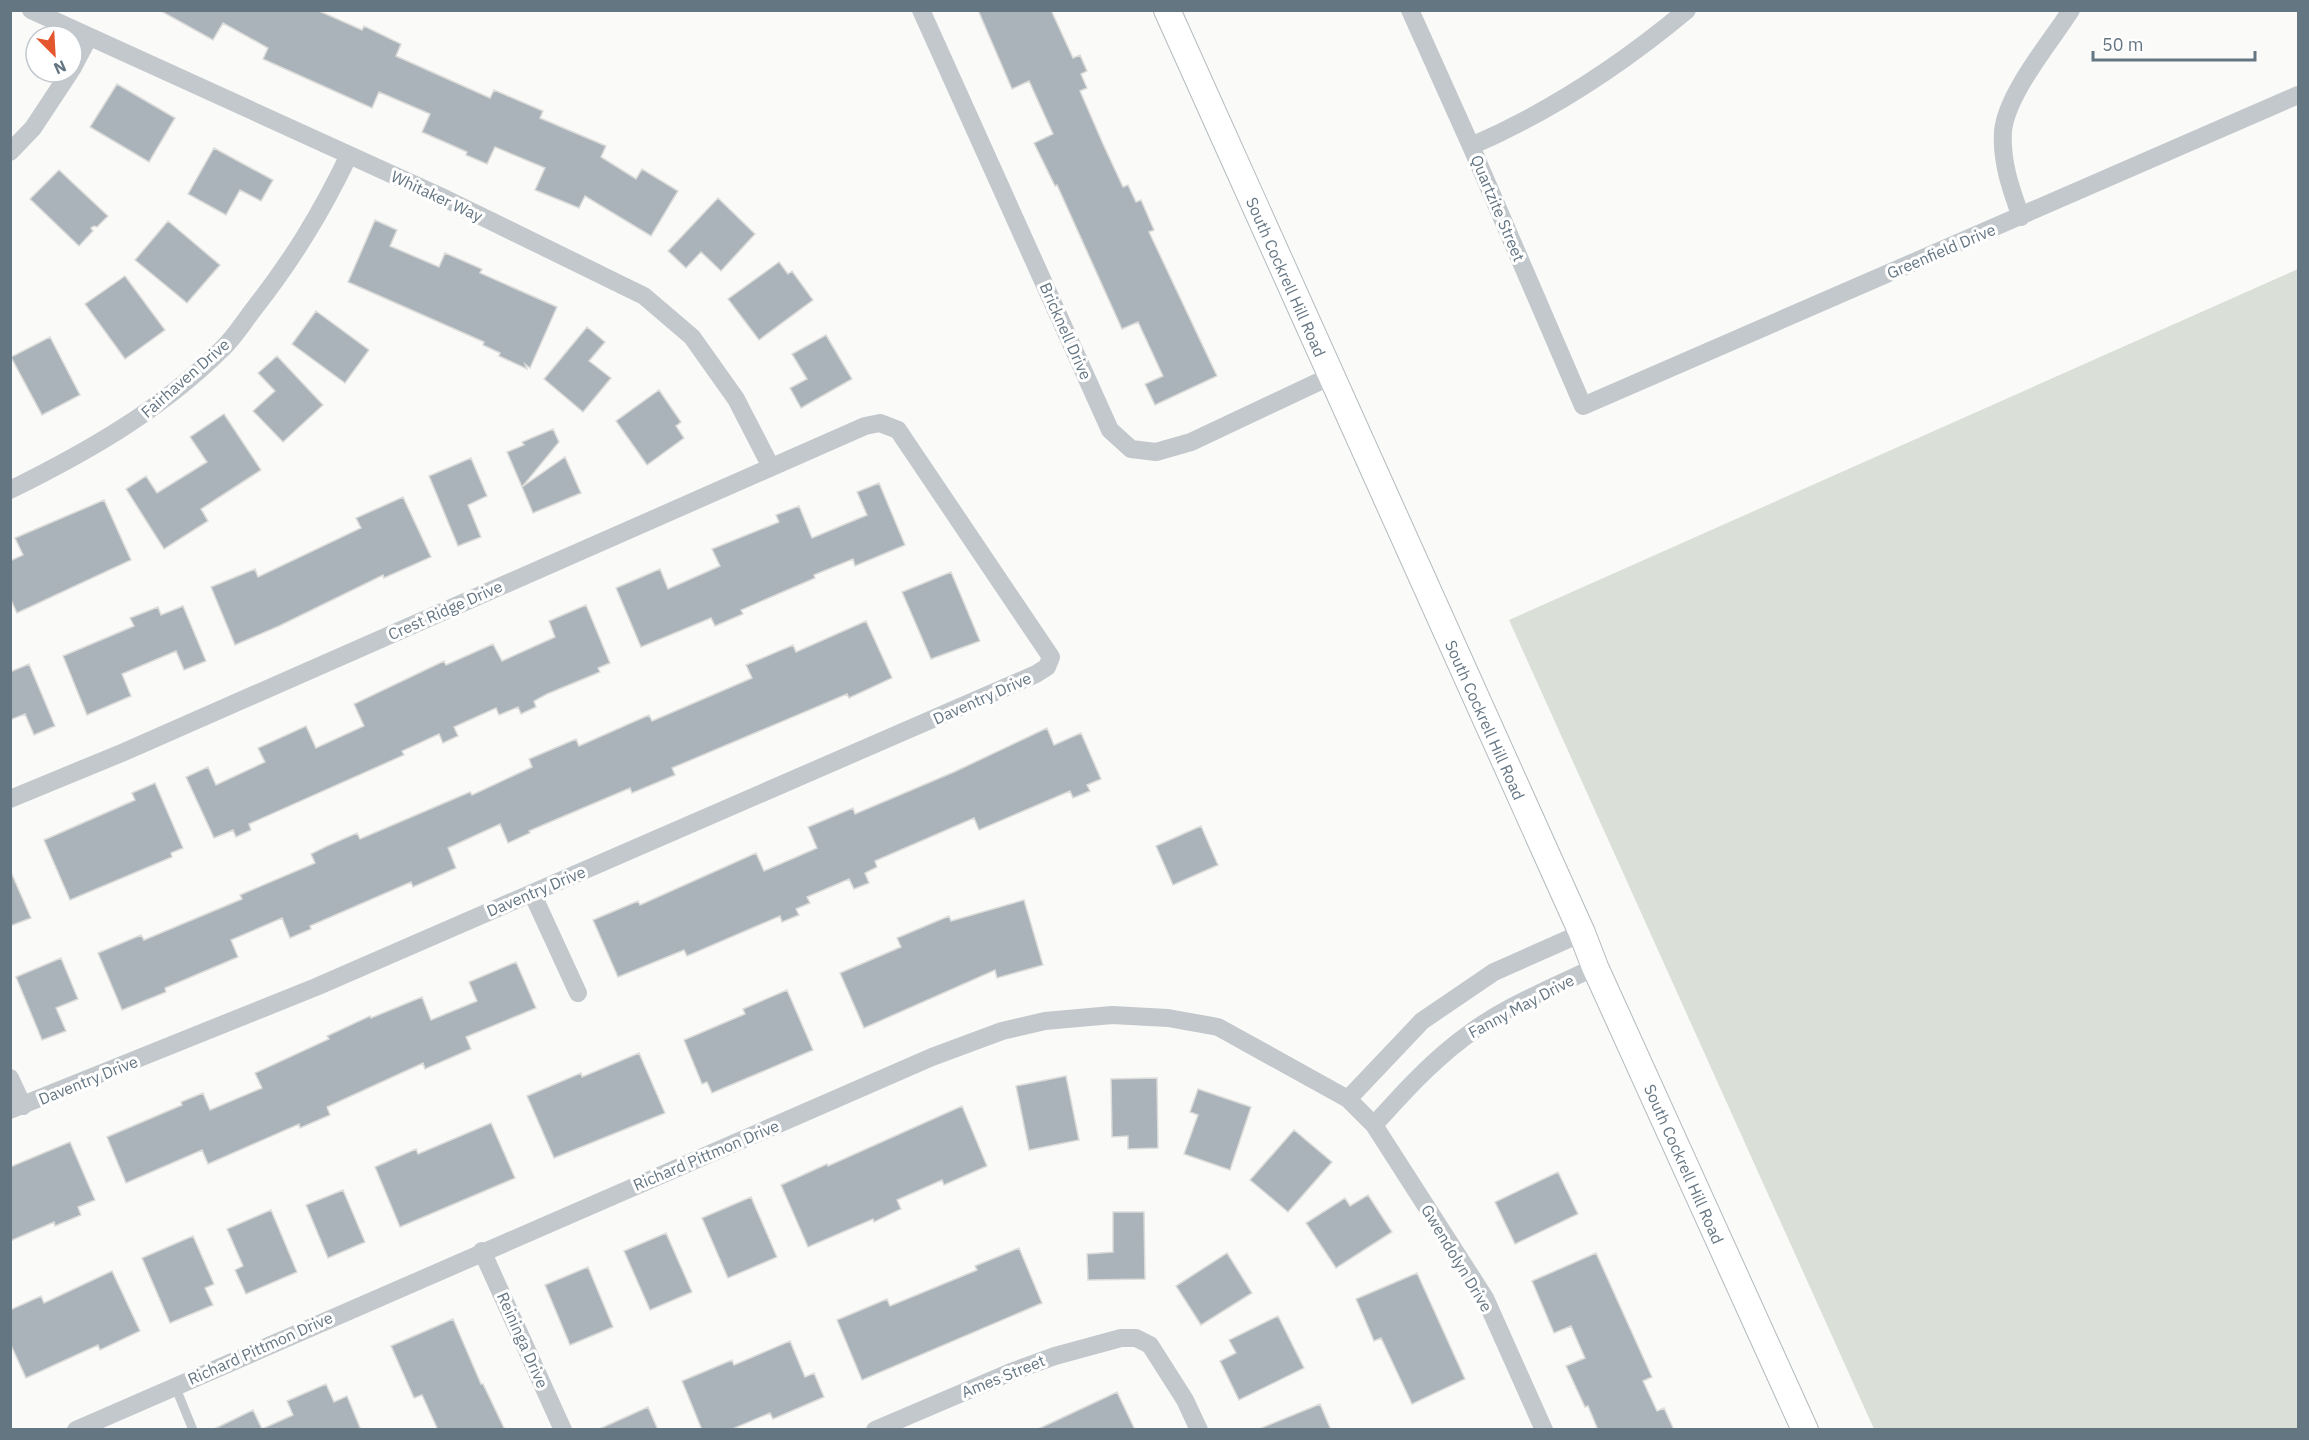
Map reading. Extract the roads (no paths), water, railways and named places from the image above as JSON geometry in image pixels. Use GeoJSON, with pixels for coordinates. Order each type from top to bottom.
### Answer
{"type":"FeatureCollection","features":[{"type":"Feature","properties":{"kind":"main road","name":"South Cockrell Hill Road"},"geometry":{"type":"LineString","coordinates":[[1167,10],[1582,933],[1595,967],[1805,1430]]}},
{"type":"Feature","properties":{"kind":"street","name":"Whitaker Way"},"geometry":{"type":"LineString","coordinates":[[31,10],[447,199],[644,296],[692,337],[736,399],[771,467]]}},
{"type":"Feature","properties":{"kind":"street","name":"Bricknell Drive"},"geometry":{"type":"LineString","coordinates":[[921,10],[1110,430],[1131,449],[1156,452],[1191,442],[1331,376]]}},
{"type":"Feature","properties":{"kind":"street","name":"Quartzite Street"},"geometry":{"type":"LineString","coordinates":[[1410,10],[1582,406]]}},
{"type":"Feature","properties":{"kind":"street"},"geometry":{"type":"LineString","coordinates":[[1471,146],[1515,127],[1592,81],[1640,49],[1687,10]]}},
{"type":"Feature","properties":{"kind":"street"},"geometry":{"type":"LineString","coordinates":[[2021,217],[2009,184],[2003,130],[2009,107],[2021,85],[2071,10]]}},
{"type":"Feature","properties":{"kind":"street"},"geometry":{"type":"LineString","coordinates":[[84,46],[89,37]]}},
{"type":"Feature","properties":{"kind":"street"},"geometry":{"type":"LineString","coordinates":[[10,152],[33,128],[62,84]]}},
{"type":"Feature","properties":{"kind":"street","name":"Greenfield Drive"},"geometry":{"type":"LineString","coordinates":[[1582,406],[2021,217],[2298,94]]}},
{"type":"Feature","properties":{"kind":"street","name":"Fairhaven Drive"},"geometry":{"type":"LineString","coordinates":[[10,490],[74,459],[152,410],[223,348],[285,270],[326,204],[349,155]]}},
{"type":"Feature","properties":{"kind":"street","name":"Crest Ridge Drive"},"geometry":{"type":"LineString","coordinates":[[10,799],[124,752],[865,426],[880,423],[898,430],[1051,657]]}},
{"type":"Feature","properties":{"kind":"street","name":"Daventry Drive"},"geometry":{"type":"LineString","coordinates":[[17,1108],[316,987],[1036,674],[1047,667],[1051,657]]}},
{"type":"Feature","properties":{"kind":"street"},"geometry":{"type":"LineString","coordinates":[[532,893],[578,993]]}},
{"type":"Feature","properties":{"kind":"street"},"geometry":{"type":"LineString","coordinates":[[1348,1099],[1422,1021],[1494,972],[1582,933]]}},
{"type":"Feature","properties":{"kind":"street","name":"Fanny May Drive"},"geometry":{"type":"LineString","coordinates":[[1374,1125],[1416,1079],[1463,1037],[1513,1007],[1595,967]]}},
{"type":"Feature","properties":{"kind":"street","name":"Richard Pittmon Drive"},"geometry":{"type":"LineString","coordinates":[[76,1430],[482,1251],[932,1057],[1002,1031],[1045,1021],[1112,1015],[1168,1018],[1218,1027],[1348,1099],[1374,1125]]}},
{"type":"Feature","properties":{"kind":"street"},"geometry":{"type":"LineString","coordinates":[[10,1078],[17,1108]]}},
{"type":"Feature","properties":{"kind":"street","name":"Gwendolyn Drive"},"geometry":{"type":"LineString","coordinates":[[1374,1125],[1485,1298],[1545,1430]]}},
{"type":"Feature","properties":{"kind":"street","name":"Reininga Drive"},"geometry":{"type":"LineString","coordinates":[[482,1251],[563,1430]]}},
{"type":"Feature","properties":{"kind":"street","name":"Ames Street"},"geometry":{"type":"LineString","coordinates":[[876,1430],[1055,1356],[1121,1338],[1136,1338],[1150,1345],[1163,1362],[1185,1400],[1199,1430]]}},
{"type":"Feature","properties":{"kind":"lane"},"geometry":{"type":"LineString","coordinates":[[175,1386],[193,1430]]}}]}
